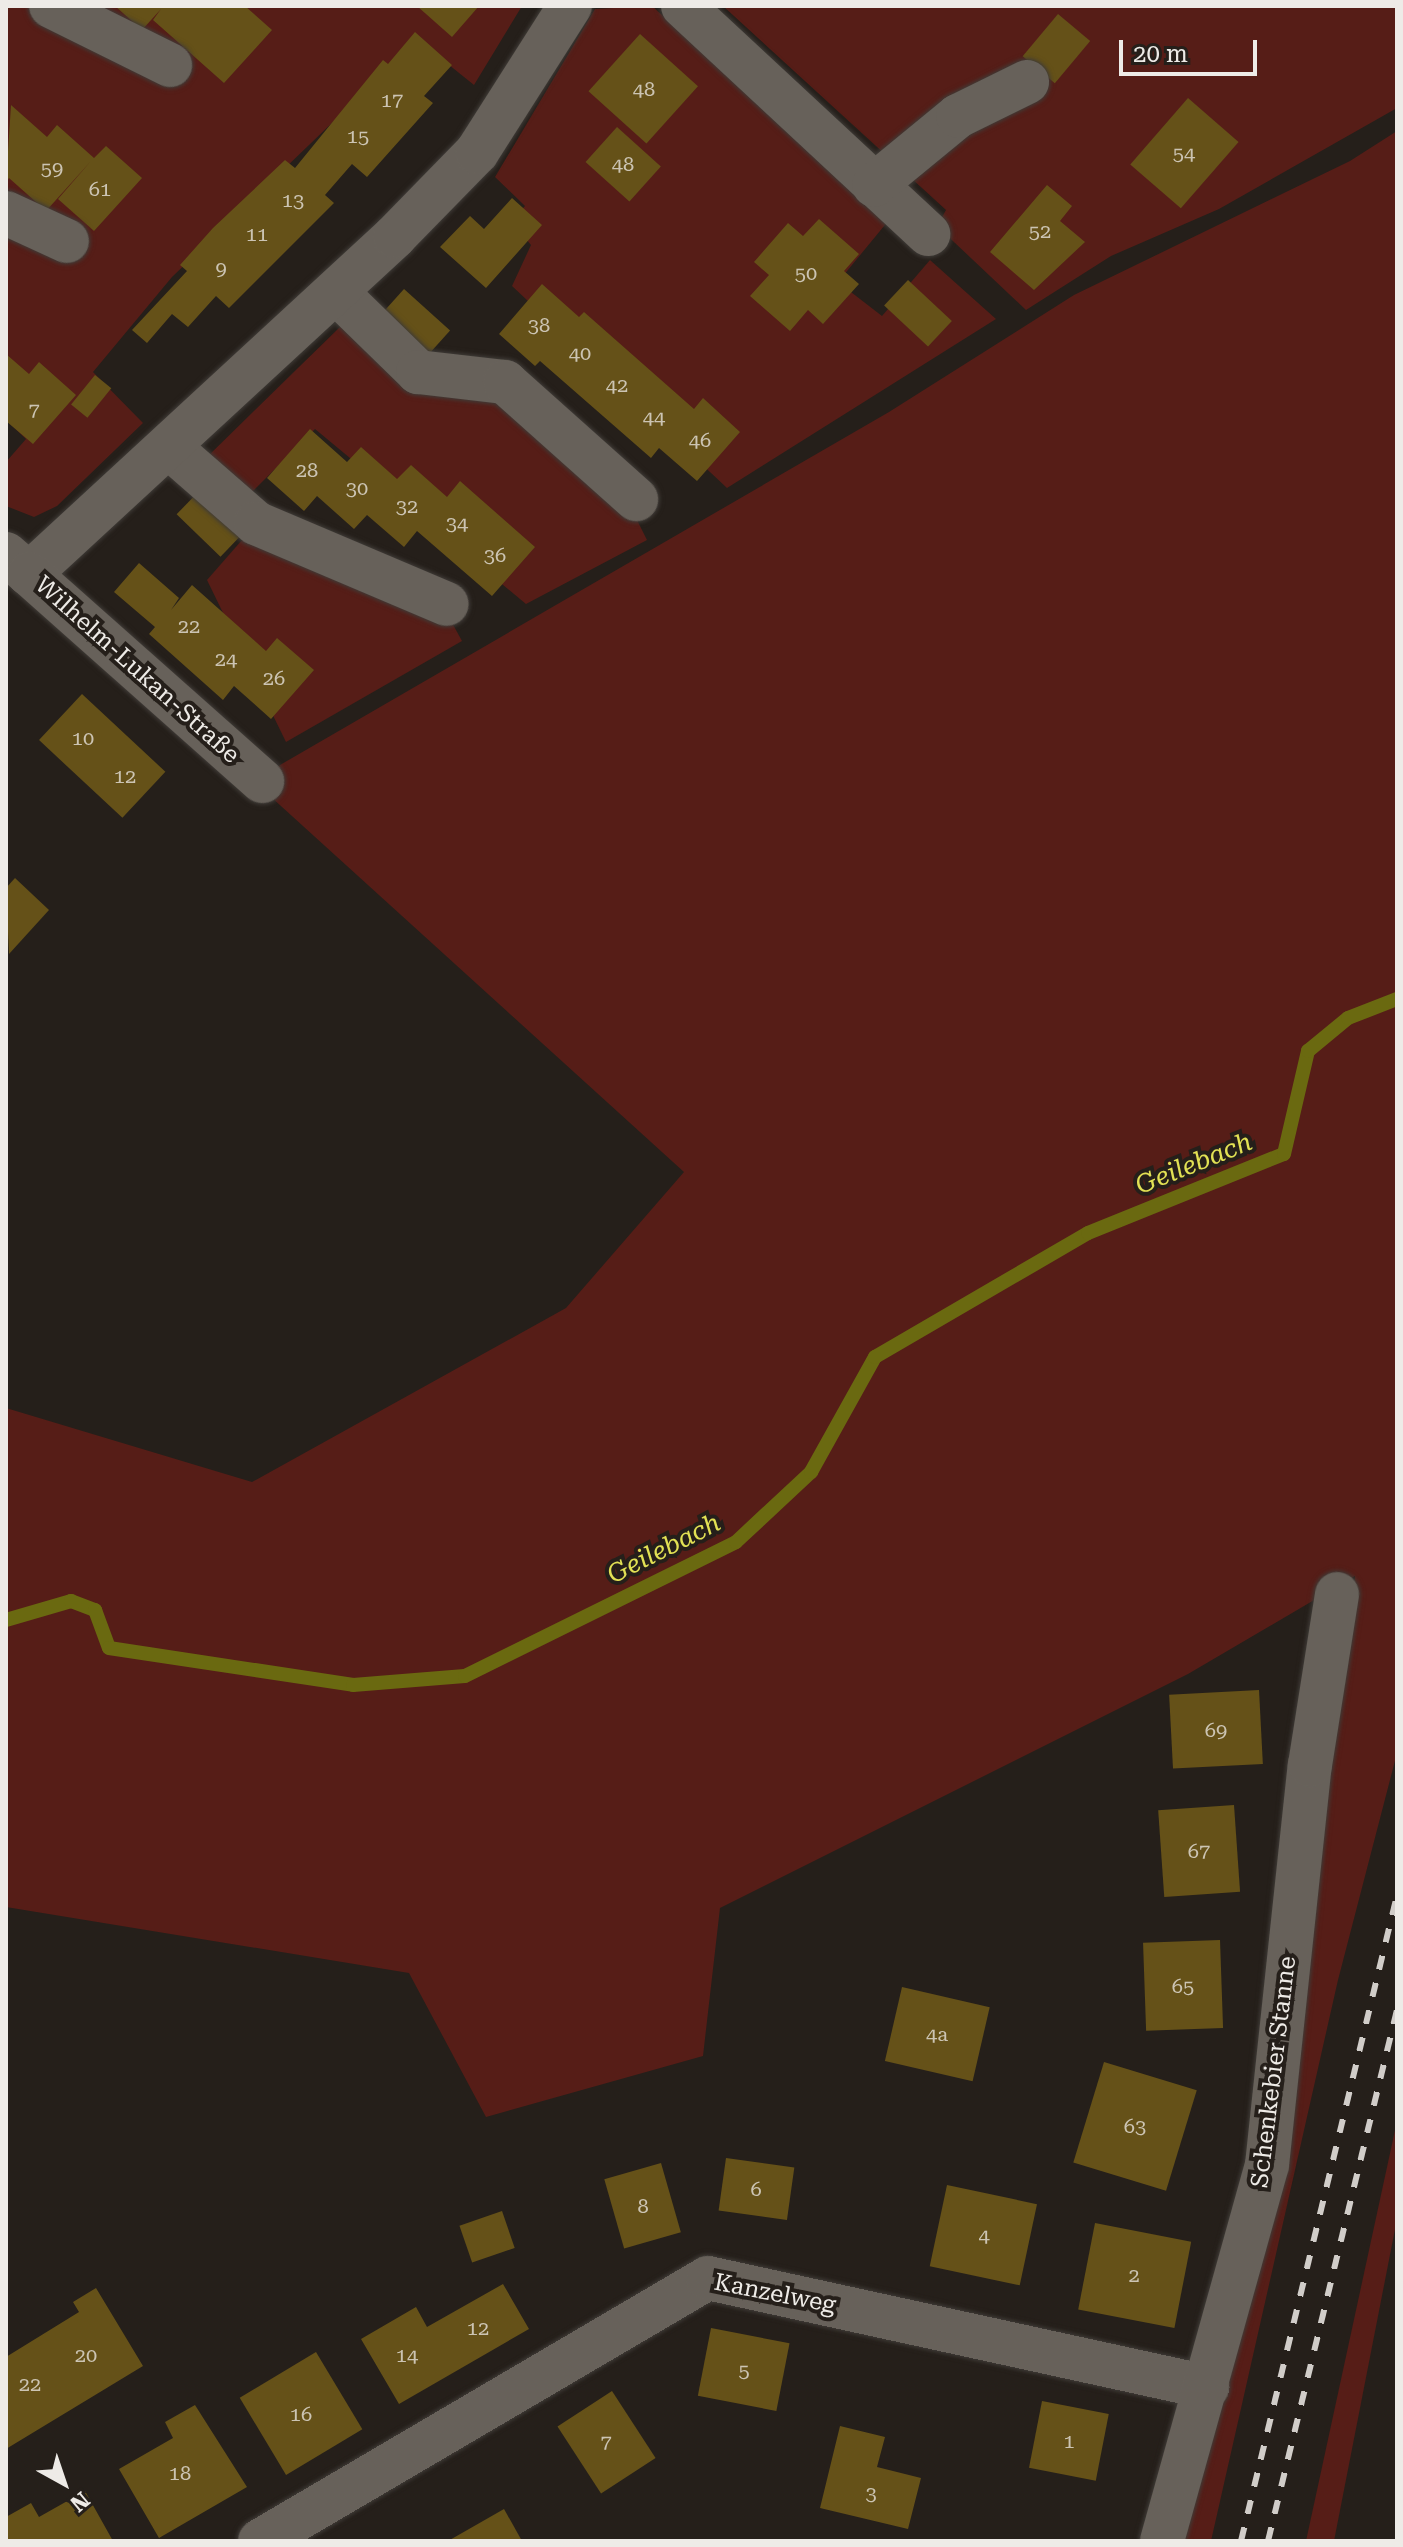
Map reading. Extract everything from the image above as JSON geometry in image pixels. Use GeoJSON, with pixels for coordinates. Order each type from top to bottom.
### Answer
{"type":"FeatureCollection","features":[{"type":"Feature","properties":{"kind":"street"},"geometry":{"type":"LineString","coordinates":[[51,6],[170,65]]}},
{"type":"Feature","properties":{"kind":"street","name":"Wilhelm-Lukan-Straße"},"geometry":{"type":"LineString","coordinates":[[254,774],[17,564],[170,448],[336,292],[477,152],[570,6]]}},
{"type":"Feature","properties":{"kind":"street"},"geometry":{"type":"LineString","coordinates":[[683,6],[928,234]]}},
{"type":"Feature","properties":{"kind":"street"},"geometry":{"type":"LineString","coordinates":[[874,185],[958,116],[1027,82]]}},
{"type":"Feature","properties":{"kind":"street"},"geometry":{"type":"LineString","coordinates":[[6,213],[67,241]]}},
{"type":"Feature","properties":{"kind":"street"},"geometry":{"type":"LineString","coordinates":[[336,292],[418,372],[505,382],[636,499]]}},
{"type":"Feature","properties":{"kind":"street"},"geometry":{"type":"LineString","coordinates":[[170,448],[256,523],[447,604]]}},
{"type":"Feature","properties":{"kind":"street","name":"Schenkebier Stanne"},"geometry":{"type":"LineString","coordinates":[[1162,2541],[1267,2165],[1310,1765],[1337,1594]]}},
{"type":"Feature","properties":{"kind":"street","name":"Kanzelweg"},"geometry":{"type":"LineString","coordinates":[[260,2541],[708,2278],[1207,2387]]}},
{"type":"Feature","properties":{"kind":"shaded area"},"geometry":{"type":"Polygon","coordinates":[[[6,6],[522,6],[474,85],[418,40],[172,277],[93,372],[143,423],[57,506],[34,517],[6,506],[6,462],[26,439],[6,420],[6,6]]]}},
{"type":"Feature","properties":{"kind":"shaded area"},"geometry":{"type":"Polygon","coordinates":[[[652,6],[889,220],[838,282],[882,316],[930,260],[996,319],[727,488],[512,286],[531,245],[511,221],[525,206],[495,177],[595,9],[652,6]]]}},
{"type":"Feature","properties":{"kind":"shaded area"},"geometry":{"type":"Polygon","coordinates":[[[723,6],[1397,6],[1397,108],[1219,209],[1111,256],[1026,310],[937,226],[946,210],[723,6]]]}},
{"type":"Feature","properties":{"kind":"shaded area"},"geometry":{"type":"Polygon","coordinates":[[[1397,131],[1397,1753],[1338,1980],[1211,2541],[1178,2541],[1300,2013],[1355,1576],[1188,1674],[720,1908],[703,2056],[486,2117],[409,1973],[6,1907],[6,1408],[252,1482],[566,1308],[684,1172],[260,787],[280,765],[889,412],[1074,295],[1350,161],[1397,131]]]}},
{"type":"Feature","properties":{"kind":"shaded area"},"geometry":{"type":"Polygon","coordinates":[[[343,324],[501,395],[629,504],[647,540],[526,604],[315,429],[247,497],[205,459],[343,324]]]}},
{"type":"Feature","properties":{"kind":"shaded area"},"geometry":{"type":"Polygon","coordinates":[[[249,532],[445,610],[462,641],[286,742],[207,580],[249,532]]]}},
{"type":"Feature","properties":{"kind":"shaded area"},"geometry":{"type":"Polygon","coordinates":[[[1397,2121],[1397,2219],[1334,2541],[1306,2541],[1397,2121]]]}},
{"type":"Feature","properties":{"kind":"building"},"geometry":{"type":"Polygon","coordinates":[[[115,6],[245,6],[272,30],[224,83],[153,20],[161,9],[142,30],[115,6]]]}},
{"type":"Feature","properties":{"kind":"building"},"geometry":{"type":"Polygon","coordinates":[[[417,6],[479,6],[452,37],[417,6]]]}},
{"type":"Feature","properties":{"kind":"building"},"geometry":{"type":"Polygon","coordinates":[[[1058,14],[1090,41],[1055,83],[1023,56],[1058,14]]]}},
{"type":"Feature","properties":{"kind":"building"},"geometry":{"type":"Polygon","coordinates":[[[415,32],[452,65],[424,96],[433,103],[367,177],[352,164],[325,195],[334,203],[229,308],[216,296],[188,327],[172,314],[147,343],[132,330],[187,271],[180,265],[213,228],[285,160],[295,168],[383,60],[388,64],[415,32]]]}},
{"type":"Feature","properties":{"kind":"building"},"geometry":{"type":"Polygon","coordinates":[[[640,34],[698,86],[646,143],[588,91],[640,34]]]}},
{"type":"Feature","properties":{"kind":"building"},"geometry":{"type":"Polygon","coordinates":[[[1188,98],[1239,142],[1181,208],[1130,164],[1188,98]]]}},
{"type":"Feature","properties":{"kind":"building"},"geometry":{"type":"Polygon","coordinates":[[[11,105],[47,137],[57,125],[94,158],[106,146],[142,178],[94,231],[58,199],[91,161],[46,211],[9,178],[6,182],[11,105]]]}},
{"type":"Feature","properties":{"kind":"building"},"geometry":{"type":"Polygon","coordinates":[[[617,127],[661,166],[629,201],[586,162],[617,127]]]}},
{"type":"Feature","properties":{"kind":"building"},"geometry":{"type":"Polygon","coordinates":[[[1047,185],[1072,206],[1060,221],[1085,242],[1034,290],[990,252],[1047,185]]]}},
{"type":"Feature","properties":{"kind":"building"},"geometry":{"type":"Polygon","coordinates":[[[512,198],[542,225],[486,288],[440,247],[470,216],[484,229],[512,198]]]}},
{"type":"Feature","properties":{"kind":"building"},"geometry":{"type":"Polygon","coordinates":[[[819,219],[859,254],[844,271],[859,284],[823,324],[808,310],[790,331],[750,296],[769,275],[754,262],[788,223],[803,236],[819,219]]]}},
{"type":"Feature","properties":{"kind":"building"},"geometry":{"type":"Polygon","coordinates":[[[908,280],[952,321],[928,347],[884,306],[908,280]]]}},
{"type":"Feature","properties":{"kind":"building"},"geometry":{"type":"Polygon","coordinates":[[[542,284],[579,317],[584,312],[694,409],[703,398],[740,432],[697,481],[659,448],[651,458],[540,361],[535,366],[499,334],[542,284]]]}},
{"type":"Feature","properties":{"kind":"building"},"geometry":{"type":"Polygon","coordinates":[[[404,289],[450,330],[420,364],[374,322],[404,289]]]}},
{"type":"Feature","properties":{"kind":"building"},"geometry":{"type":"Polygon","coordinates":[[[6,354],[29,374],[39,362],[76,395],[33,444],[6,421],[6,354]]]}},
{"type":"Feature","properties":{"kind":"building"},"geometry":{"type":"Polygon","coordinates":[[[95,375],[111,388],[87,418],[71,405],[95,375]]]}},
{"type":"Feature","properties":{"kind":"building"},"geometry":{"type":"Polygon","coordinates":[[[310,429],[347,462],[361,447],[397,479],[411,465],[447,497],[460,481],[535,547],[492,596],[417,531],[404,547],[367,515],[354,529],[317,496],[304,511],[267,478],[310,429]]]}},
{"type":"Feature","properties":{"kind":"building"},"geometry":{"type":"Polygon","coordinates":[[[203,487],[247,529],[220,557],[177,514],[203,487]]]}},
{"type":"Feature","properties":{"kind":"building"},"geometry":{"type":"Polygon","coordinates":[[[139,563],[179,598],[171,610],[192,585],[266,651],[277,638],[314,670],[271,719],[234,686],[223,700],[149,634],[155,627],[114,592],[139,563]]]}},
{"type":"Feature","properties":{"kind":"building"},"geometry":{"type":"Polygon","coordinates":[[[82,694],[165,772],[122,818],[39,740],[82,694]]]}},
{"type":"Feature","properties":{"kind":"building"},"geometry":{"type":"Polygon","coordinates":[[[15,878],[49,910],[9,954],[6,888],[15,878]]]}},
{"type":"Feature","properties":{"kind":"building"},"geometry":{"type":"Polygon","coordinates":[[[1259,1690],[1263,1764],[1173,1769],[1169,1695],[1259,1690]]]}},
{"type":"Feature","properties":{"kind":"building"},"geometry":{"type":"Polygon","coordinates":[[[1234,1805],[1240,1892],[1164,1897],[1158,1810],[1234,1805]]]}},
{"type":"Feature","properties":{"kind":"building"},"geometry":{"type":"Polygon","coordinates":[[[1220,1940],[1223,2028],[1146,2031],[1143,1943],[1220,1940]]]}},
{"type":"Feature","properties":{"kind":"building"},"geometry":{"type":"Polygon","coordinates":[[[902,1987],[990,2007],[973,2081],[885,2061],[902,1987]]]}},
{"type":"Feature","properties":{"kind":"building"},"geometry":{"type":"Polygon","coordinates":[[[1104,2062],[1197,2090],[1166,2191],[1073,2162],[1104,2062]]]}},
{"type":"Feature","properties":{"kind":"building"},"geometry":{"type":"Polygon","coordinates":[[[726,2158],[794,2168],[787,2220],[719,2210],[726,2158]]]}},
{"type":"Feature","properties":{"kind":"building"},"geometry":{"type":"Polygon","coordinates":[[[661,2163],[681,2232],[624,2248],[604,2179],[661,2163]]]}},
{"type":"Feature","properties":{"kind":"building"},"geometry":{"type":"Polygon","coordinates":[[[947,2185],[1037,2204],[1020,2285],[930,2266],[947,2185]]]}},
{"type":"Feature","properties":{"kind":"building"},"geometry":{"type":"Polygon","coordinates":[[[502,2211],[515,2248],[472,2263],[459,2226],[502,2211]]]}},
{"type":"Feature","properties":{"kind":"building"},"geometry":{"type":"Polygon","coordinates":[[[1095,2223],[1191,2242],[1174,2328],[1078,2309],[1095,2223]]]}},
{"type":"Feature","properties":{"kind":"building"},"geometry":{"type":"Polygon","coordinates":[[[503,2284],[529,2329],[399,2404],[361,2339],[416,2307],[427,2327],[503,2284]]]}},
{"type":"Feature","properties":{"kind":"building"},"geometry":{"type":"Polygon","coordinates":[[[96,2288],[143,2366],[6,2449],[6,2357],[79,2312],[73,2302],[96,2288]]]}},
{"type":"Feature","properties":{"kind":"building"},"geometry":{"type":"Polygon","coordinates":[[[711,2328],[790,2343],[776,2411],[698,2396],[711,2328]]]}},
{"type":"Feature","properties":{"kind":"building"},"geometry":{"type":"Polygon","coordinates":[[[316,2352],[362,2429],[286,2475],[240,2398],[316,2352]]]}},
{"type":"Feature","properties":{"kind":"building"},"geometry":{"type":"Polygon","coordinates":[[[612,2391],[656,2458],[601,2493],[557,2426],[612,2391]]]}},
{"type":"Feature","properties":{"kind":"building"},"geometry":{"type":"Polygon","coordinates":[[[1042,2401],[1109,2414],[1096,2481],[1029,2468],[1042,2401]]]}},
{"type":"Feature","properties":{"kind":"building"},"geometry":{"type":"Polygon","coordinates":[[[195,2405],[247,2487],[159,2538],[119,2469],[173,2438],[165,2422],[195,2405]]]}},
{"type":"Feature","properties":{"kind":"building"},"geometry":{"type":"Polygon","coordinates":[[[840,2426],[885,2437],[877,2467],[921,2478],[908,2529],[820,2508],[840,2426]]]}},
{"type":"Feature","properties":{"kind":"building"},"geometry":{"type":"Polygon","coordinates":[[[85,2491],[113,2541],[6,2541],[6,2517],[31,2503],[39,2517],[85,2491]]]}},
{"type":"Feature","properties":{"kind":"building"},"geometry":{"type":"Polygon","coordinates":[[[504,2509],[522,2541],[448,2541],[504,2509]]]}},
{"type":"Feature","properties":{"kind":"waterway","name":"Geilebach"},"geometry":{"type":"LineString","coordinates":[[6,1620],[71,1601],[95,1610],[109,1648],[353,1685],[465,1676],[736,1542],[811,1472],[875,1357],[1088,1233],[1284,1154],[1308,1051],[1348,1018],[1397,999]]}},
{"type":"Feature","properties":{"kind":"railway"},"geometry":{"type":"LineString","coordinates":[[1241,2541],[1397,1895]]}},
{"type":"Feature","properties":{"kind":"railway"},"geometry":{"type":"LineString","coordinates":[[1268,2541],[1397,2010]]}}]}
